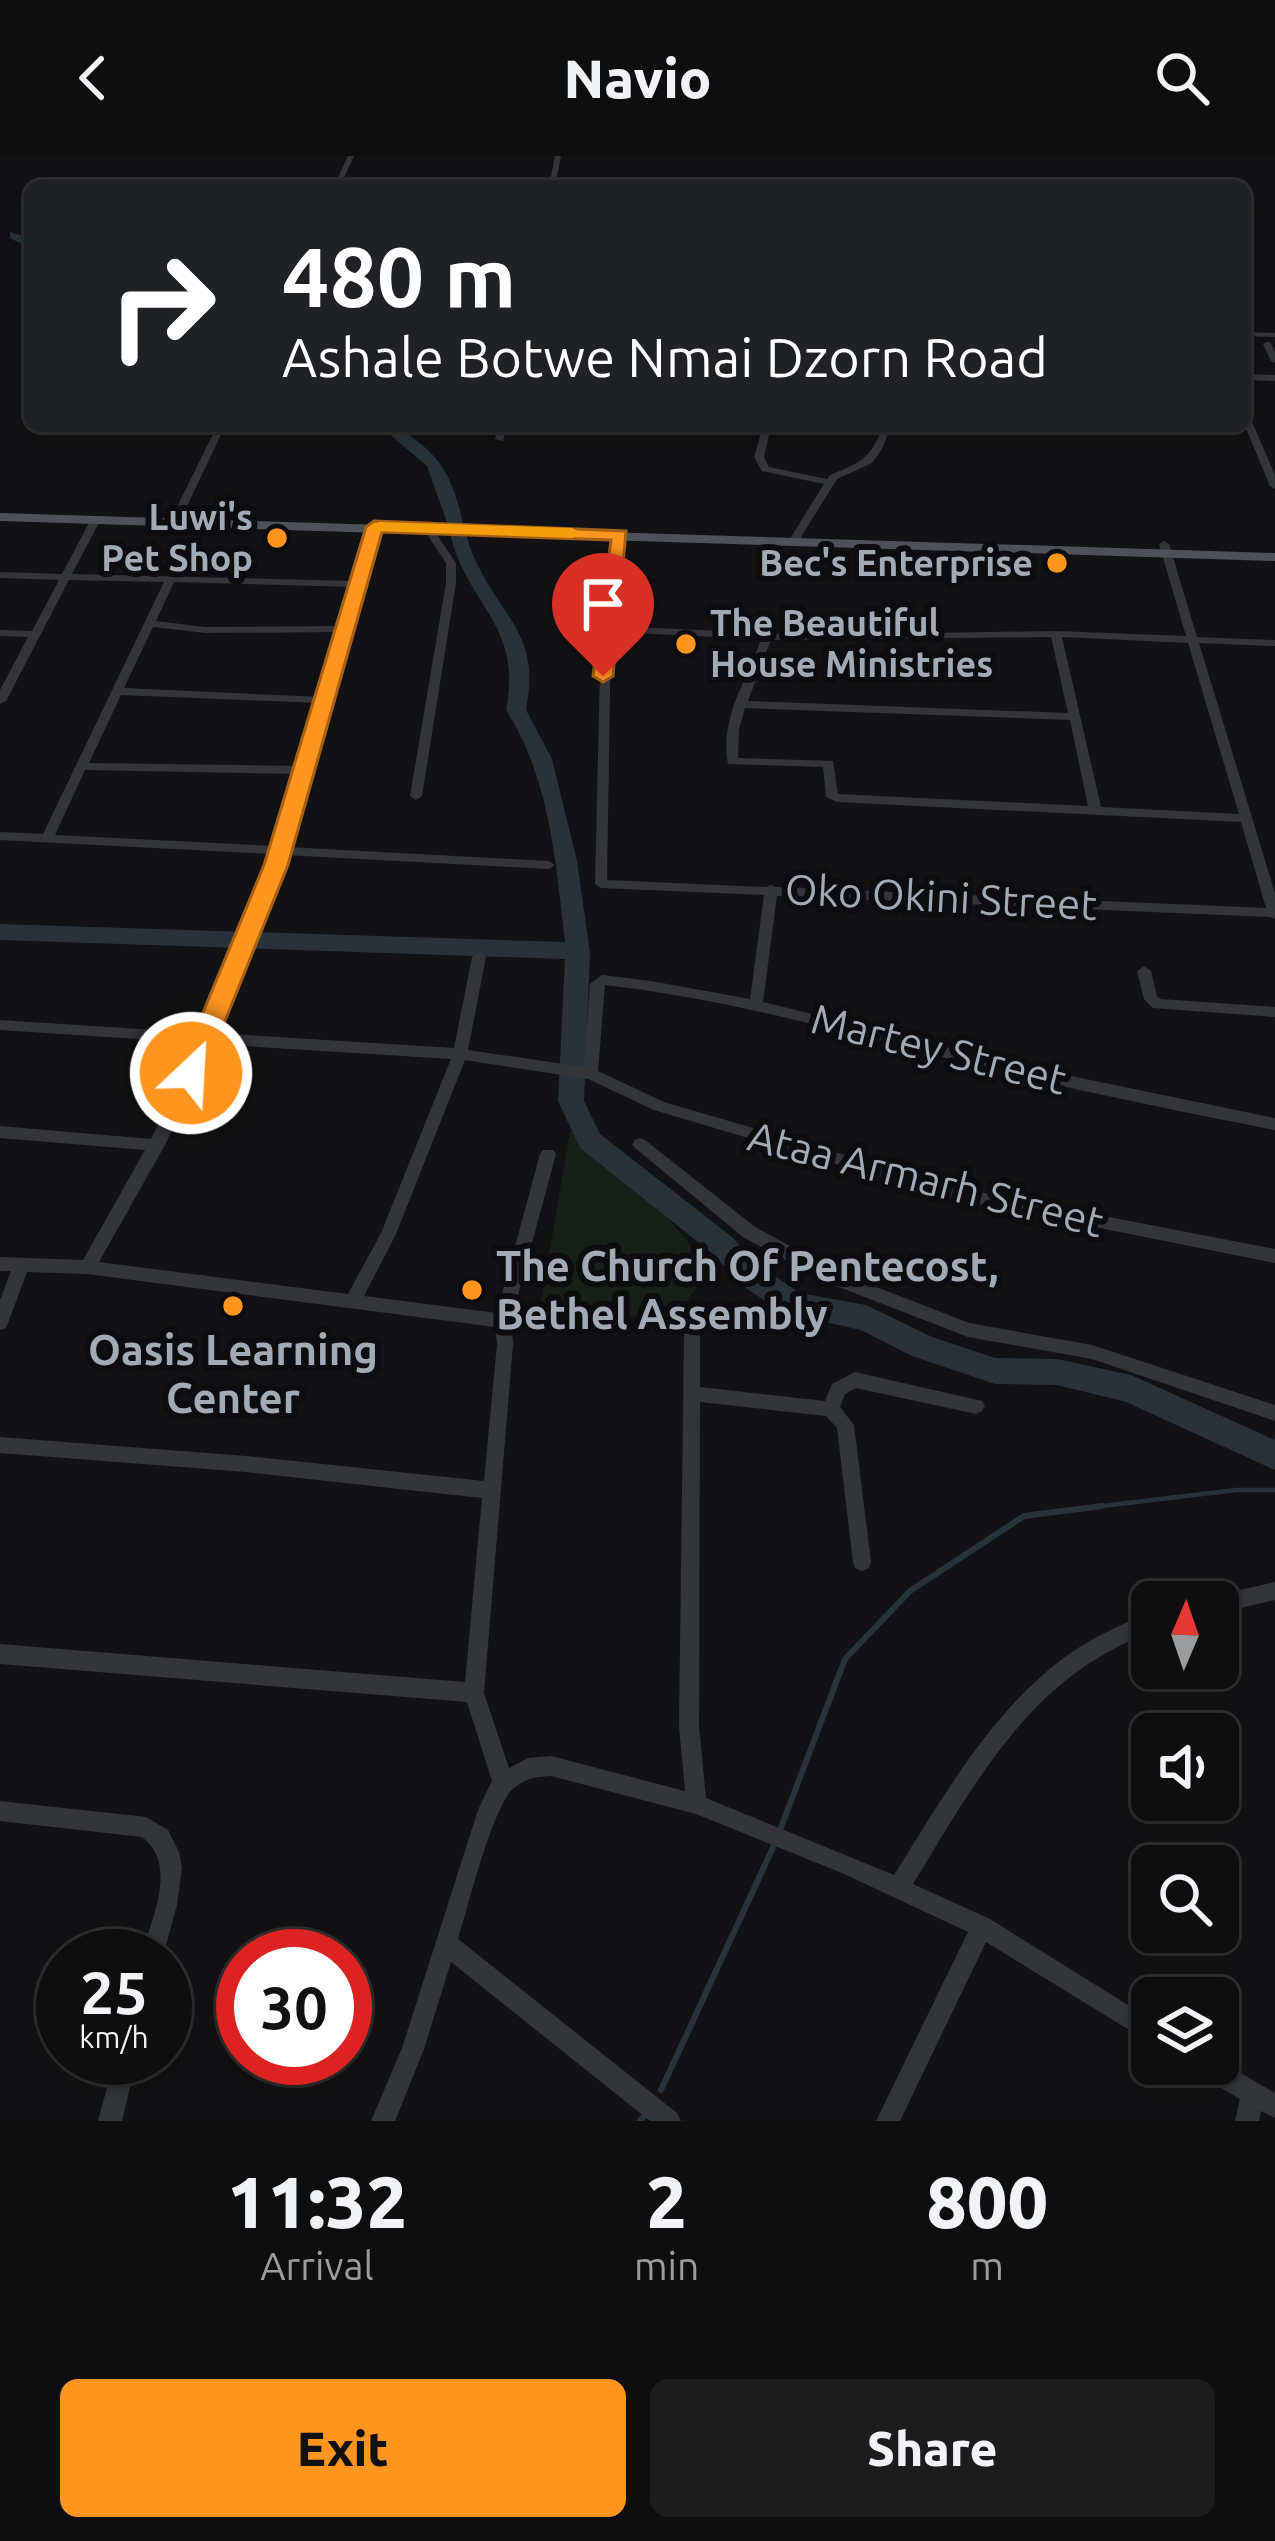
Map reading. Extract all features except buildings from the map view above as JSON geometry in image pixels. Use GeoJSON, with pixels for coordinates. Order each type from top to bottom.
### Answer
{"type":"FeatureCollection","features":[{"type":"Feature","properties":{"kind":"main road"},"geometry":{"type":"LineString","coordinates":[[0,517],[874,544],[1275,547]]}},
{"type":"Feature","properties":{"kind":"main road"},"geometry":{"type":"LineString","coordinates":[[1166,549],[1275,557]]}},
{"type":"Feature","properties":{"kind":"street"},"geometry":{"type":"LineString","coordinates":[[1267,344],[1275,361]]}},
{"type":"Feature","properties":{"kind":"street"},"geometry":{"type":"LineString","coordinates":[[1251,429],[1275,486]]}},
{"type":"Feature","properties":{"kind":"street"},"geometry":{"type":"LineString","coordinates":[[176,521],[218,432]]}},
{"type":"Feature","properties":{"kind":"street"},"geometry":{"type":"LineString","coordinates":[[500,439],[501,432]]}},
{"type":"Feature","properties":{"kind":"street"},"geometry":{"type":"LineString","coordinates":[[765,432],[759,457],[765,469],[828,482],[868,464],[884,432]]}},
{"type":"Feature","properties":{"kind":"street"},"geometry":{"type":"LineString","coordinates":[[793,542],[828,482]]}},
{"type":"Feature","properties":{"kind":"street"},"geometry":{"type":"LineString","coordinates":[[0,701],[96,519]]}},
{"type":"Feature","properties":{"kind":"street"},"geometry":{"type":"LineString","coordinates":[[87,1267],[157,1145],[246,945],[281,849],[374,527]]}},
{"type":"Feature","properties":{"kind":"street"},"geometry":{"type":"LineString","coordinates":[[416,796],[451,583],[451,563],[428,528]]}},
{"type":"Feature","properties":{"kind":"street"},"geometry":{"type":"LineString","coordinates":[[620,535],[606,629],[766,636],[1056,634],[1275,643]]}},
{"type":"Feature","properties":{"kind":"street"},"geometry":{"type":"LineString","coordinates":[[1166,549],[1275,914]]}},
{"type":"Feature","properties":{"kind":"street"},"geometry":{"type":"LineString","coordinates":[[0,575],[358,584]]}},
{"type":"Feature","properties":{"kind":"street"},"geometry":{"type":"LineString","coordinates":[[47,838],[170,580]]}},
{"type":"Feature","properties":{"kind":"street"},"geometry":{"type":"LineString","coordinates":[[150,623],[206,630],[344,629]]}},
{"type":"Feature","properties":{"kind":"street","name":"Oko Okini Street"},"geometry":{"type":"LineString","coordinates":[[606,629],[598,877],[607,885],[1275,914]]}},
{"type":"Feature","properties":{"kind":"street"},"geometry":{"type":"LineString","coordinates":[[0,633],[33,634]]}},
{"type":"Feature","properties":{"kind":"street"},"geometry":{"type":"LineString","coordinates":[[1056,634],[1096,809]]}},
{"type":"Feature","properties":{"kind":"street"},"geometry":{"type":"LineString","coordinates":[[766,636],[755,680],[739,704],[732,760],[829,764],[832,797],[837,798],[1246,818]]}},
{"type":"Feature","properties":{"kind":"street"},"geometry":{"type":"LineString","coordinates":[[117,691],[325,700]]}},
{"type":"Feature","properties":{"kind":"street"},"geometry":{"type":"LineString","coordinates":[[739,704],[1072,717]]}},
{"type":"Feature","properties":{"kind":"street"},"geometry":{"type":"LineString","coordinates":[[82,766],[304,770]]}},
{"type":"Feature","properties":{"kind":"street"},"geometry":{"type":"LineString","coordinates":[[0,836],[549,865]]}},
{"type":"Feature","properties":{"kind":"street"},"geometry":{"type":"LineString","coordinates":[[756,1005],[771,889]]}},
{"type":"Feature","properties":{"kind":"street"},"geometry":{"type":"LineString","coordinates":[[352,1302],[388,1234],[460,1054],[479,957]]}},
{"type":"Feature","properties":{"kind":"street"},"geometry":{"type":"LineString","coordinates":[[1144,970],[1151,999],[1158,1004],[1275,1012]]}},
{"type":"Feature","properties":{"kind":"street","name":"Martey Street"},"geometry":{"type":"LineString","coordinates":[[588,1073],[597,983],[602,980],[756,1005],[986,1063],[1275,1124]]}},
{"type":"Feature","properties":{"kind":"street","name":"Ataa Armarh Street"},"geometry":{"type":"LineString","coordinates":[[0,1025],[460,1054],[559,1067],[588,1073],[659,1106],[954,1193],[1275,1256]]}},
{"type":"Feature","properties":{"kind":"street"},"geometry":{"type":"LineString","coordinates":[[0,1132],[157,1145]]}},
{"type":"Feature","properties":{"kind":"street"},"geometry":{"type":"LineString","coordinates":[[640,1144],[749,1232],[832,1277],[968,1330],[1092,1352],[1275,1413]]}},
{"type":"Feature","properties":{"kind":"street"},"geometry":{"type":"LineString","coordinates":[[503,1782],[475,1693],[505,1344],[503,1321],[548,1154]]}},
{"type":"Feature","properties":{"kind":"street"},"geometry":{"type":"LineString","coordinates":[[0,1264],[87,1267],[503,1321]]}},
{"type":"Feature","properties":{"kind":"street"},"geometry":{"type":"LineString","coordinates":[[0,1323],[21,1265]]}},
{"type":"Feature","properties":{"kind":"street"},"geometry":{"type":"LineString","coordinates":[[692,1334],[689,1726],[696,1804]]}},
{"type":"Feature","properties":{"kind":"street"},"geometry":{"type":"LineString","coordinates":[[831,1409],[838,1389],[855,1380],[976,1406]]}},
{"type":"Feature","properties":{"kind":"street"},"geometry":{"type":"LineString","coordinates":[[693,1394],[831,1409],[844,1425],[862,1562]]}},
{"type":"Feature","properties":{"kind":"street"},"geometry":{"type":"LineString","coordinates":[[0,1444],[490,1490]]}},
{"type":"Feature","properties":{"kind":"street"},"geometry":{"type":"LineString","coordinates":[[1239,1599],[1275,1591]]}},
{"type":"Feature","properties":{"kind":"street"},"geometry":{"type":"LineString","coordinates":[[898,1887],[966,1774],[1004,1723],[1073,1664],[1131,1630]]}},
{"type":"Feature","properties":{"kind":"street"},"geometry":{"type":"LineString","coordinates":[[0,1654],[475,1693]]}},
{"type":"Feature","properties":{"kind":"street"},"geometry":{"type":"LineString","coordinates":[[383,2121],[413,2049],[488,1810],[503,1782],[528,1768],[581,1770],[696,1804],[898,1887],[982,1928],[1131,2020]]}},
{"type":"Feature","properties":{"kind":"street"},"geometry":{"type":"LineString","coordinates":[[0,1811],[158,1833],[167,1845],[172,1876],[159,1929]]}},
{"type":"Feature","properties":{"kind":"street"},"geometry":{"type":"LineString","coordinates":[[888,2121],[982,1928]]}},
{"type":"Feature","properties":{"kind":"street"},"geometry":{"type":"LineString","coordinates":[[448,1945],[669,2121]]}},
{"type":"Feature","properties":{"kind":"street"},"geometry":{"type":"LineString","coordinates":[[110,2121],[119,2085]]}},
{"type":"Feature","properties":{"kind":"street"},"geometry":{"type":"LineString","coordinates":[[1237,2085],[1275,2106]]}},
{"type":"Feature","properties":{"kind":"street"},"geometry":{"type":"LineString","coordinates":[[1247,2121],[1252,2094]]}},
{"type":"Feature","properties":{"kind":"shaded area"},"geometry":{"type":"Polygon","coordinates":[[[578,1131],[600,1164],[662,1211],[710,1269],[676,1316],[539,1315],[570,1132],[578,1131]]]}},
{"type":"Feature","properties":{"kind":"waterway"},"geometry":{"type":"LineString","coordinates":[[15,235],[24,240]]}},
{"type":"Feature","properties":{"kind":"waterway"},"geometry":{"type":"LineString","coordinates":[[395,432],[435,464],[457,525]]}},
{"type":"Feature","properties":{"kind":"waterway"},"geometry":{"type":"LineString","coordinates":[[459,534],[466,561],[519,649],[522,679],[516,710],[530,731],[552,791],[578,953]]}},
{"type":"Feature","properties":{"kind":"waterway"},"geometry":{"type":"LineString","coordinates":[[0,932],[577,951],[571,1101],[590,1141],[722,1245],[750,1275],[793,1304],[866,1318],[923,1347],[995,1371],[1057,1372],[1131,1389],[1275,1455]]}},
{"type":"Feature","properties":{"kind":"waterway"},"geometry":{"type":"LineString","coordinates":[[1101,1506],[1236,1490],[1275,1490]]}},
{"type":"Feature","properties":{"kind":"waterway"},"geometry":{"type":"LineString","coordinates":[[780,1830],[845,1659],[910,1591],[1024,1516],[1101,1506]]}},
{"type":"Feature","properties":{"kind":"waterway"},"geometry":{"type":"LineString","coordinates":[[1077,1509],[1101,1506]]}},
{"type":"Feature","properties":{"kind":"waterway"},"geometry":{"type":"LineString","coordinates":[[661,2090],[776,1841]]}},
{"type":"Feature","properties":{"kind":"waterway"},"geometry":{"type":"LineString","coordinates":[[640,2121],[644,2116]]}},
{"type":"Feature","properties":{"kind":"slow traffic"},"geometry":{"type":"LineString","coordinates":[[379,527],[572,533]]}},
{"type":"Feature","properties":{"kind":"place","name":"Luwi's Pet Shop"},"geometry":{"type":"Point","coordinates":[277,538]}},
{"type":"Feature","properties":{"kind":"place","name":"Bec's Enterprise"},"geometry":{"type":"Point","coordinates":[1057,563]}},
{"type":"Feature","properties":{"kind":"place","name":"The Beautiful House Ministries"},"geometry":{"type":"Point","coordinates":[686,644]}},
{"type":"Feature","properties":{"kind":"place","name":"The Church Of Pentecost, Bethel Assembly"},"geometry":{"type":"Point","coordinates":[472,1290]}},
{"type":"Feature","properties":{"kind":"place","name":"Oasis Learning Center"},"geometry":{"type":"Point","coordinates":[233,1306]}},
{"type":"Feature","properties":{"kind":"route"},"geometry":{"type":"LineString","coordinates":[[191,1073],[276,865],[374,527],[620,535],[603,676]]}}]}
